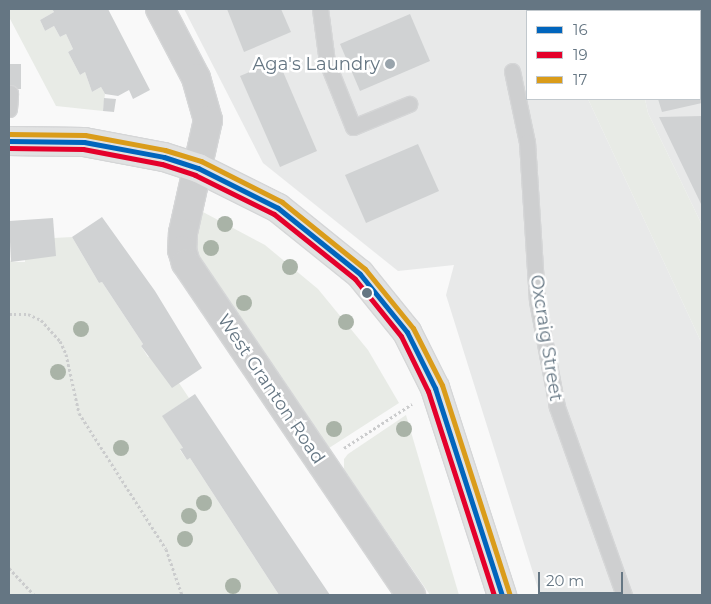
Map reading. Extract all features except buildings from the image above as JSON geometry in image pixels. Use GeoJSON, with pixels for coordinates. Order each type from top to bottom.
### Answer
{"type":"FeatureCollection","features":[{"type":"Feature","properties":{"kind":"street","name":"West Granton Road"},"geometry":{"type":"LineString","coordinates":[[160,9],[204,99],[208,120],[183,233],[182,250],[186,263],[320,464],[411,595]]}},
{"type":"Feature","properties":{"kind":"street"},"geometry":{"type":"LineString","coordinates":[[9,141],[84,142],[164,156],[198,168],[278,208],[360,274],[407,332],[435,388],[502,595]]}},
{"type":"Feature","properties":{"kind":"lane"},"geometry":{"type":"LineString","coordinates":[[320,9],[327,62],[353,127],[409,104]]}},
{"type":"Feature","properties":{"kind":"lane","name":"Oxcraig Street"},"geometry":{"type":"LineString","coordinates":[[512,71],[527,142],[537,301],[556,407],[624,595]]}},
{"type":"Feature","properties":{"kind":"lane"},"geometry":{"type":"LineString","coordinates":[[9,109],[10,93]]}},
{"type":"Feature","properties":{"kind":"path"},"geometry":{"type":"LineString","coordinates":[[9,314],[28,314],[41,320],[60,340],[68,361],[79,414],[166,549],[182,595]]}},
{"type":"Feature","properties":{"kind":"path"},"geometry":{"type":"LineString","coordinates":[[320,464],[435,388]]}},
{"type":"Feature","properties":{"kind":"path"},"geometry":{"type":"LineString","coordinates":[[9,568],[34,595]]}},
{"type":"Feature","properties":{"kind":"shaded area"},"geometry":{"type":"Polygon","coordinates":[[[9,9],[52,9],[54,12],[40,20],[45,31],[54,26],[60,37],[66,34],[73,49],[68,52],[80,75],[85,72],[92,92],[101,87],[105,94],[103,111],[56,106],[9,17],[9,9]]]}},
{"type":"Feature","properties":{"kind":"shaded area"},"geometry":{"type":"Polygon","coordinates":[[[184,9],[545,9],[526,10],[526,100],[588,100],[702,344],[702,595],[540,595],[446,295],[454,265],[398,271],[263,163],[184,9]]]}},
{"type":"Feature","properties":{"kind":"shaded area"},"geometry":{"type":"Polygon","coordinates":[[[545,9],[626,10],[546,10],[545,9]]]}},
{"type":"Feature","properties":{"kind":"shaded area"},"geometry":{"type":"Polygon","coordinates":[[[625,9],[702,9],[702,225],[648,113],[645,100],[701,100],[701,10],[625,9]]]}},
{"type":"Feature","properties":{"kind":"shaded area"},"geometry":{"type":"Polygon","coordinates":[[[588,100],[645,100],[648,113],[702,225],[702,344],[588,100]]]}},
{"type":"Feature","properties":{"kind":"shaded area"},"geometry":{"type":"Polygon","coordinates":[[[203,212],[265,245],[318,289],[368,350],[399,403],[329,448],[197,258],[194,247],[203,212]]]}},
{"type":"Feature","properties":{"kind":"shaded area"},"geometry":{"type":"Polygon","coordinates":[[[72,237],[99,283],[102,282],[143,344],[141,346],[148,357],[151,355],[179,383],[189,398],[163,416],[183,448],[180,450],[187,460],[190,458],[279,595],[9,595],[9,259],[12,262],[25,262],[25,258],[54,238],[72,237]]]}},
{"type":"Feature","properties":{"kind":"shaded area"},"geometry":{"type":"Polygon","coordinates":[[[406,415],[459,595],[430,595],[344,470],[344,459],[348,454],[406,415]]]}},
{"type":"Feature","properties":{"kind":"transit line","name":"17"},"geometry":{"type":"LineString","coordinates":[[9,134],[85,135],[165,150],[201,161],[282,202],[365,269],[413,328],[442,385],[509,593]]}},
{"type":"Feature","properties":{"kind":"transit line","name":"16"},"geometry":{"type":"LineString","coordinates":[[9,141],[84,142],[164,157],[198,168],[278,208],[360,274],[407,332],[435,388],[502,595]]}},
{"type":"Feature","properties":{"kind":"transit line","name":"19"},"geometry":{"type":"LineString","coordinates":[[9,148],[83,149],[162,164],[195,175],[274,214],[355,279],[401,336],[428,391],[494,595]]}},
{"type":"Feature","properties":{"kind":"place","name":"Aga's Laundry"},"geometry":{"type":"Point","coordinates":[390,64]}}]}
